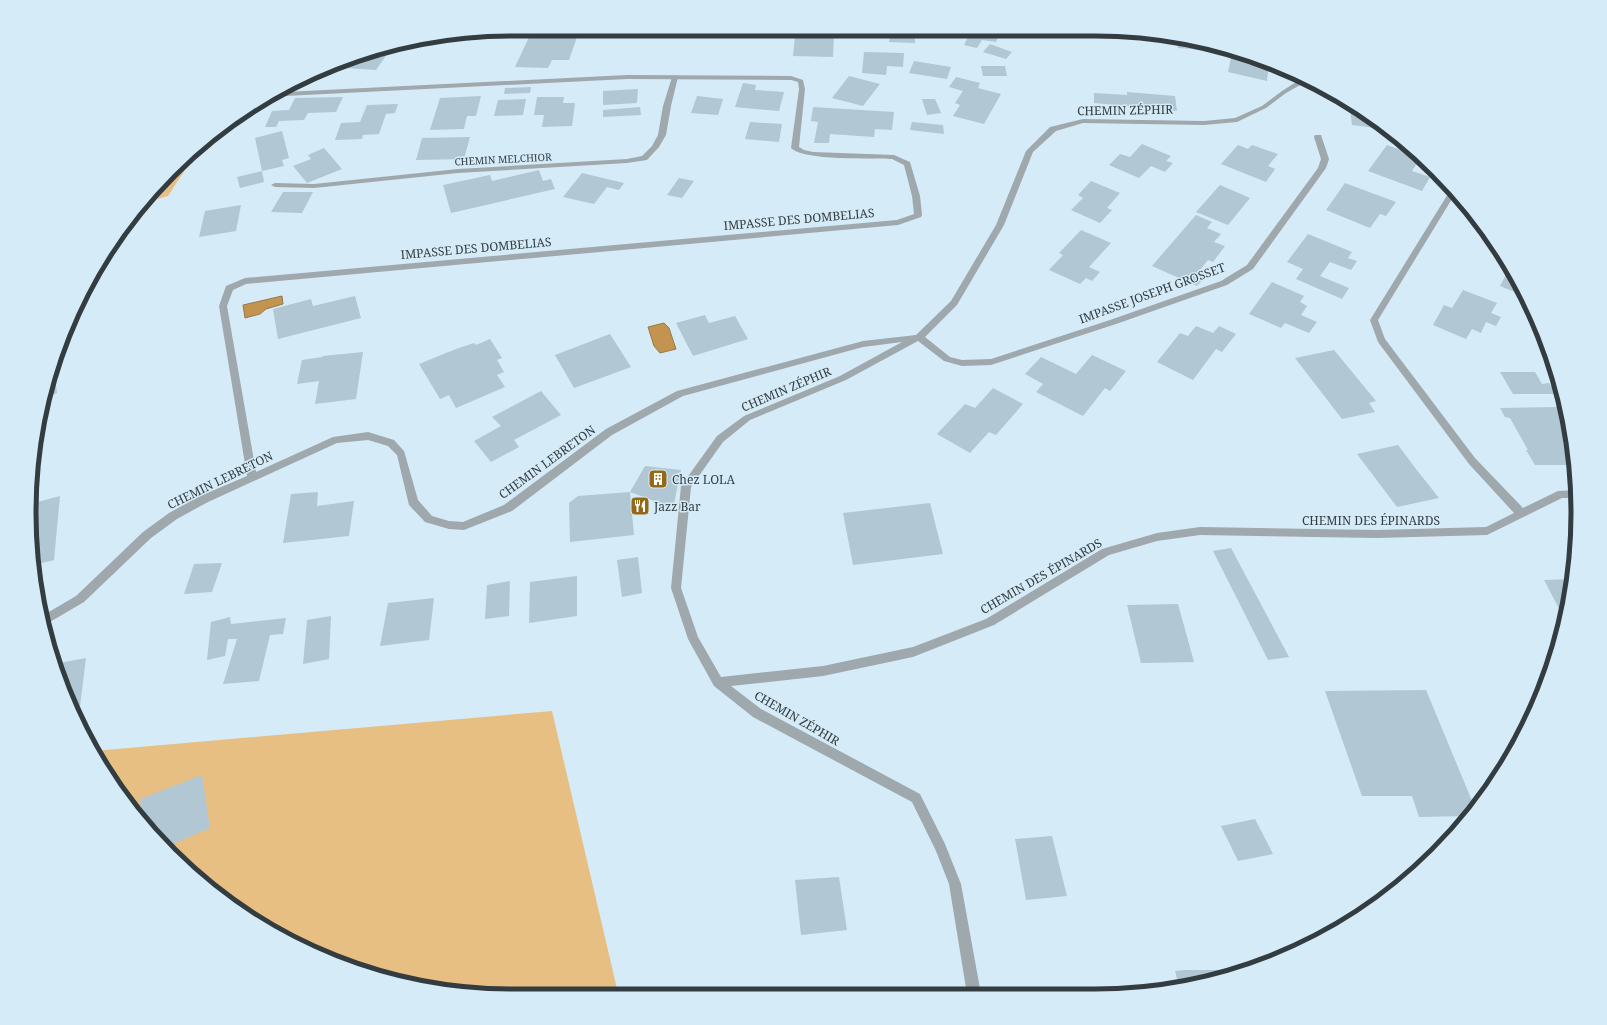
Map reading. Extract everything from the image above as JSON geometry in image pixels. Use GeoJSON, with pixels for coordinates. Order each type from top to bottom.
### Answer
{"type":"FeatureCollection","features":[{"type":"Feature","properties":{"kind":"street"},"geometry":{"type":"LineString","coordinates":[[285,94],[627,76],[675,77]]}},
{"type":"Feature","properties":{"kind":"street","name":"CHEMIN MELCHIOR"},"geometry":{"type":"LineString","coordinates":[[275,185],[314,186],[458,171],[628,162],[644,158],[655,147],[662,135],[666,106],[675,77]]}},
{"type":"Feature","properties":{"kind":"street","name":"IMPASSE DES DOMBELIAS"},"geometry":{"type":"LineString","coordinates":[[252,478],[223,306],[229,288],[245,281],[898,222],[918,215],[916,196],[907,164],[894,157],[813,154],[802,152],[795,148],[802,89],[800,81],[791,78],[675,77]]}},
{"type":"Feature","properties":{"kind":"street","name":"CHEMIN ZÉPHIR"},"geometry":{"type":"LineString","coordinates":[[973,989],[955,884],[941,848],[916,798],[757,713],[718,682],[693,639],[676,588],[686,486],[720,439],[747,418],[843,378],[919,337],[954,303],[1000,226],[1030,151],[1053,129],[1083,121],[1204,123],[1237,120],[1264,107],[1300,82]]}},
{"type":"Feature","properties":{"kind":"street","name":"IMPASSE JOSEPH GROSSET"},"geometry":{"type":"LineString","coordinates":[[919,337],[947,359],[962,363],[991,362],[1113,322],[1224,283],[1250,267],[1322,168],[1325,159],[1318,137]]}},
{"type":"Feature","properties":{"kind":"street"},"geometry":{"type":"LineString","coordinates":[[1450,195],[1374,320],[1381,340],[1472,461],[1522,514]]}},
{"type":"Feature","properties":{"kind":"street","name":"CHEMIN LEBRETON"},"geometry":{"type":"LineString","coordinates":[[48,618],[80,599],[147,535],[173,516],[202,500],[336,440],[368,436],[391,443],[401,454],[413,502],[429,519],[449,525],[464,526],[508,508],[609,432],[680,393],[863,344],[919,337]]}},
{"type":"Feature","properties":{"kind":"street","name":"CHEMIN DES ÉPINARDS"},"geometry":{"type":"LineString","coordinates":[[718,682],[823,671],[913,652],[990,622],[1106,552],[1157,537],[1200,531],[1377,534],[1487,531],[1561,494],[1570,494]]}},
{"type":"Feature","properties":{"kind":"shaded area"},"geometry":{"type":"Polygon","coordinates":[[[190,162],[168,196],[152,201],[190,162]]]}},
{"type":"Feature","properties":{"kind":"shaded area"},"geometry":{"type":"Polygon","coordinates":[[[282,296],[283,304],[266,309],[260,314],[245,318],[243,305],[282,296]]]}},
{"type":"Feature","properties":{"kind":"shaded area"},"geometry":{"type":"Polygon","coordinates":[[[664,323],[669,328],[676,349],[660,353],[654,346],[648,327],[664,323]]]}},
{"type":"Feature","properties":{"kind":"shaded area"},"geometry":{"type":"Polygon","coordinates":[[[552,711],[617,989],[512,989],[450,985],[389,973],[330,953],[274,925],[248,909],[222,891],[198,871],[154,827],[134,803],[100,750],[552,711]]]}},
{"type":"Feature","properties":{"kind":"building"},"geometry":{"type":"Polygon","coordinates":[[[530,36],[577,37],[569,60],[552,60],[548,68],[515,67],[530,36]]]}},
{"type":"Feature","properties":{"kind":"building"},"geometry":{"type":"Polygon","coordinates":[[[795,36],[834,36],[833,57],[793,56],[795,36]]]}},
{"type":"Feature","properties":{"kind":"building"},"geometry":{"type":"Polygon","coordinates":[[[890,36],[915,36],[915,43],[889,42],[890,36]]]}},
{"type":"Feature","properties":{"kind":"building"},"geometry":{"type":"Polygon","coordinates":[[[922,36],[945,36],[945,37],[922,36]]]}},
{"type":"Feature","properties":{"kind":"building"},"geometry":{"type":"Polygon","coordinates":[[[968,36],[999,36],[996,42],[982,40],[977,48],[964,45],[968,36]]]}},
{"type":"Feature","properties":{"kind":"building"},"geometry":{"type":"Polygon","coordinates":[[[1178,43],[1204,50],[1178,48],[1178,43]]]}},
{"type":"Feature","properties":{"kind":"building"},"geometry":{"type":"Polygon","coordinates":[[[990,44],[1012,52],[1006,59],[983,52],[990,44]]]}},
{"type":"Feature","properties":{"kind":"building"},"geometry":{"type":"Polygon","coordinates":[[[388,52],[376,70],[344,68],[359,61],[388,52]]]}},
{"type":"Feature","properties":{"kind":"building"},"geometry":{"type":"Polygon","coordinates":[[[864,52],[904,53],[903,67],[887,66],[886,75],[862,73],[864,52]]]}},
{"type":"Feature","properties":{"kind":"building"},"geometry":{"type":"Polygon","coordinates":[[[1231,56],[1268,69],[1267,81],[1228,72],[1231,56]]]}},
{"type":"Feature","properties":{"kind":"building"},"geometry":{"type":"Polygon","coordinates":[[[914,61],[951,67],[947,79],[909,73],[914,61]]]}},
{"type":"Feature","properties":{"kind":"building"},"geometry":{"type":"Polygon","coordinates":[[[981,66],[1005,66],[1007,76],[983,76],[981,66]]]}},
{"type":"Feature","properties":{"kind":"building"},"geometry":{"type":"Polygon","coordinates":[[[849,76],[880,84],[863,106],[832,98],[849,76]]]}},
{"type":"Feature","properties":{"kind":"building"},"geometry":{"type":"Polygon","coordinates":[[[956,77],[980,83],[978,88],[1001,94],[984,124],[953,116],[960,105],[955,103],[963,91],[949,87],[956,77]]]}},
{"type":"Feature","properties":{"kind":"building"},"geometry":{"type":"Polygon","coordinates":[[[743,83],[756,85],[755,90],[784,92],[779,111],[735,107],[743,83]]]}},
{"type":"Feature","properties":{"kind":"building"},"geometry":{"type":"Polygon","coordinates":[[[531,87],[530,93],[504,94],[505,88],[531,87]]]}},
{"type":"Feature","properties":{"kind":"building"},"geometry":{"type":"Polygon","coordinates":[[[638,89],[637,103],[603,105],[603,91],[638,89]]]}},
{"type":"Feature","properties":{"kind":"building"},"geometry":{"type":"Polygon","coordinates":[[[1127,92],[1175,96],[1177,111],[1094,103],[1094,93],[1127,95],[1127,92]]]}},
{"type":"Feature","properties":{"kind":"building"},"geometry":{"type":"Polygon","coordinates":[[[481,96],[476,116],[467,116],[464,129],[430,130],[440,98],[481,96]]]}},
{"type":"Feature","properties":{"kind":"building"},"geometry":{"type":"Polygon","coordinates":[[[697,96],[723,99],[718,115],[691,113],[697,96]]]}},
{"type":"Feature","properties":{"kind":"building"},"geometry":{"type":"Polygon","coordinates":[[[343,97],[336,112],[308,113],[304,120],[279,121],[276,127],[265,127],[272,111],[289,110],[295,98],[343,97]]]}},
{"type":"Feature","properties":{"kind":"building"},"geometry":{"type":"Polygon","coordinates":[[[537,97],[564,97],[563,103],[575,103],[572,126],[542,127],[544,115],[534,115],[537,97]]]}},
{"type":"Feature","properties":{"kind":"building"},"geometry":{"type":"Polygon","coordinates":[[[526,99],[523,115],[494,116],[498,100],[526,99]]]}},
{"type":"Feature","properties":{"kind":"building"},"geometry":{"type":"Polygon","coordinates":[[[922,99],[935,99],[941,113],[927,115],[922,99]]]}},
{"type":"Feature","properties":{"kind":"building"},"geometry":{"type":"Polygon","coordinates":[[[398,104],[395,113],[386,114],[379,134],[363,135],[362,139],[335,140],[341,123],[360,122],[367,105],[398,104]]]}},
{"type":"Feature","properties":{"kind":"building"},"geometry":{"type":"Polygon","coordinates":[[[640,107],[641,115],[603,117],[603,110],[640,107]]]}},
{"type":"Feature","properties":{"kind":"building"},"geometry":{"type":"Polygon","coordinates":[[[813,107],[894,112],[892,130],[875,129],[874,137],[830,134],[829,143],[814,143],[818,122],[811,121],[813,107]]]}},
{"type":"Feature","properties":{"kind":"building"},"geometry":{"type":"Polygon","coordinates":[[[1350,111],[1377,128],[1352,125],[1350,111]]]}},
{"type":"Feature","properties":{"kind":"building"},"geometry":{"type":"Polygon","coordinates":[[[750,122],[782,124],[779,142],[745,139],[750,122]]]}},
{"type":"Feature","properties":{"kind":"building"},"geometry":{"type":"Polygon","coordinates":[[[912,122],[943,125],[944,134],[910,130],[912,122]]]}},
{"type":"Feature","properties":{"kind":"building"},"geometry":{"type":"Polygon","coordinates":[[[282,131],[289,158],[282,160],[284,166],[262,171],[255,138],[282,131]]]}},
{"type":"Feature","properties":{"kind":"building"},"geometry":{"type":"Polygon","coordinates":[[[470,137],[464,159],[416,160],[422,138],[470,137]]]}},
{"type":"Feature","properties":{"kind":"building"},"geometry":{"type":"Polygon","coordinates":[[[1142,144],[1171,156],[1166,161],[1173,163],[1165,172],[1151,166],[1139,178],[1109,165],[1120,154],[1130,157],[1142,144]]]}},
{"type":"Feature","properties":{"kind":"building"},"geometry":{"type":"Polygon","coordinates":[[[1238,145],[1248,149],[1252,145],[1278,154],[1268,166],[1275,169],[1266,182],[1221,164],[1238,145]]]}},
{"type":"Feature","properties":{"kind":"building"},"geometry":{"type":"Polygon","coordinates":[[[1387,145],[1407,152],[1414,159],[1413,161],[1417,163],[1412,171],[1430,177],[1422,191],[1368,171],[1387,145]]]}},
{"type":"Feature","properties":{"kind":"building"},"geometry":{"type":"Polygon","coordinates":[[[324,148],[342,169],[307,183],[293,166],[311,159],[308,155],[324,148]]]}},
{"type":"Feature","properties":{"kind":"building"},"geometry":{"type":"Polygon","coordinates":[[[539,170],[543,181],[551,179],[555,189],[451,213],[443,185],[490,175],[492,181],[539,170]]]}},
{"type":"Feature","properties":{"kind":"building"},"geometry":{"type":"Polygon","coordinates":[[[262,171],[264,182],[240,188],[237,177],[262,171]]]}},
{"type":"Feature","properties":{"kind":"building"},"geometry":{"type":"Polygon","coordinates":[[[582,173],[624,183],[619,190],[607,187],[594,204],[563,197],[582,173]]]}},
{"type":"Feature","properties":{"kind":"building"},"geometry":{"type":"Polygon","coordinates":[[[679,178],[694,181],[682,198],[667,195],[679,178]]]}},
{"type":"Feature","properties":{"kind":"building"},"geometry":{"type":"Polygon","coordinates":[[[1091,181],[1120,193],[1107,208],[1112,210],[1100,223],[1071,210],[1083,198],[1078,195],[1091,181]]]}},
{"type":"Feature","properties":{"kind":"building"},"geometry":{"type":"Polygon","coordinates":[[[1345,183],[1396,202],[1386,216],[1380,214],[1370,228],[1326,210],[1345,183]]]}},
{"type":"Feature","properties":{"kind":"building"},"geometry":{"type":"Polygon","coordinates":[[[1220,185],[1250,198],[1228,225],[1196,212],[1220,185]]]}},
{"type":"Feature","properties":{"kind":"building"},"geometry":{"type":"Polygon","coordinates":[[[283,192],[313,192],[302,213],[271,212],[283,192]]]}},
{"type":"Feature","properties":{"kind":"building"},"geometry":{"type":"Polygon","coordinates":[[[241,205],[236,231],[199,237],[205,211],[241,205]]]}},
{"type":"Feature","properties":{"kind":"building"},"geometry":{"type":"Polygon","coordinates":[[[1196,215],[1212,222],[1207,228],[1221,234],[1214,242],[1225,246],[1213,262],[1208,260],[1196,275],[1204,278],[1197,286],[1152,266],[1196,215]]]}},
{"type":"Feature","properties":{"kind":"building"},"geometry":{"type":"Polygon","coordinates":[[[1081,230],[1111,243],[1089,267],[1100,272],[1092,281],[1086,278],[1080,284],[1049,270],[1063,255],[1059,253],[1081,230]]]}},
{"type":"Feature","properties":{"kind":"building"},"geometry":{"type":"Polygon","coordinates":[[[1308,234],[1352,252],[1348,258],[1357,261],[1351,270],[1330,262],[1320,276],[1349,288],[1342,299],[1296,279],[1303,269],[1287,262],[1308,234]]]}},
{"type":"Feature","properties":{"kind":"building"},"geometry":{"type":"Polygon","coordinates":[[[1507,273],[1517,293],[1500,286],[1507,273]]]}},
{"type":"Feature","properties":{"kind":"building"},"geometry":{"type":"Polygon","coordinates":[[[1272,282],[1304,296],[1300,302],[1307,306],[1301,315],[1317,322],[1309,333],[1285,323],[1281,328],[1249,314],[1272,282]]]}},
{"type":"Feature","properties":{"kind":"building"},"geometry":{"type":"Polygon","coordinates":[[[1463,290],[1497,303],[1491,313],[1501,317],[1496,326],[1486,322],[1481,333],[1472,329],[1466,339],[1433,325],[1444,305],[1452,308],[1463,290]]]}},
{"type":"Feature","properties":{"kind":"building"},"geometry":{"type":"Polygon","coordinates":[[[355,296],[361,318],[278,339],[273,309],[311,299],[313,306],[355,296]]]}},
{"type":"Feature","properties":{"kind":"building"},"geometry":{"type":"Polygon","coordinates":[[[705,315],[709,323],[735,316],[748,339],[693,356],[676,323],[705,315]]]}},
{"type":"Feature","properties":{"kind":"building"},"geometry":{"type":"Polygon","coordinates":[[[1196,326],[1213,333],[1219,326],[1236,334],[1222,352],[1216,349],[1193,380],[1157,362],[1180,333],[1188,336],[1196,326]]]}},
{"type":"Feature","properties":{"kind":"building"},"geometry":{"type":"Polygon","coordinates":[[[610,334],[631,367],[574,388],[555,355],[610,334]]]}},
{"type":"Feature","properties":{"kind":"building"},"geometry":{"type":"Polygon","coordinates":[[[490,339],[502,358],[497,360],[504,372],[497,375],[505,387],[456,408],[449,395],[440,399],[419,364],[456,349],[474,343],[476,345],[490,339]]]}},
{"type":"Feature","properties":{"kind":"building"},"geometry":{"type":"Polygon","coordinates":[[[1334,350],[1376,401],[1369,403],[1375,412],[1342,419],[1295,358],[1334,350]]]}},
{"type":"Feature","properties":{"kind":"building"},"geometry":{"type":"Polygon","coordinates":[[[363,352],[356,399],[315,404],[319,381],[297,384],[302,360],[323,356],[363,352]]]}},
{"type":"Feature","properties":{"kind":"building"},"geometry":{"type":"Polygon","coordinates":[[[1092,355],[1126,371],[1110,391],[1105,388],[1083,416],[1036,392],[1043,384],[1025,374],[1041,357],[1076,374],[1092,355]]]}},
{"type":"Feature","properties":{"kind":"building"},"geometry":{"type":"Polygon","coordinates":[[[1500,372],[1535,372],[1542,384],[1549,383],[1556,394],[1513,394],[1500,372]]]}},
{"type":"Feature","properties":{"kind":"building"},"geometry":{"type":"Polygon","coordinates":[[[55,379],[57,393],[51,396],[55,379]]]}},
{"type":"Feature","properties":{"kind":"building"},"geometry":{"type":"Polygon","coordinates":[[[993,388],[1023,404],[996,435],[989,432],[970,453],[937,434],[965,404],[975,408],[993,388]]]}},
{"type":"Feature","properties":{"kind":"building"},"geometry":{"type":"Polygon","coordinates":[[[541,391],[561,415],[514,440],[519,447],[491,462],[474,441],[501,426],[492,417],[541,391]]]}},
{"type":"Feature","properties":{"kind":"building"},"geometry":{"type":"Polygon","coordinates":[[[1557,407],[1562,420],[1568,465],[1535,465],[1510,418],[1505,417],[1500,408],[1557,407]]]}},
{"type":"Feature","properties":{"kind":"building"},"geometry":{"type":"Polygon","coordinates":[[[1398,445],[1439,498],[1397,507],[1357,454],[1398,445]]]}},
{"type":"Feature","properties":{"kind":"building","name":"Chez LOLA"},"geometry":{"type":"Polygon","coordinates":[[[645,466],[681,470],[673,508],[630,492],[645,466]]]}},
{"type":"Feature","properties":{"kind":"building"},"geometry":{"type":"Polygon","coordinates":[[[318,492],[317,506],[354,501],[349,536],[283,543],[291,494],[318,492]]]}},
{"type":"Feature","properties":{"kind":"building"},"geometry":{"type":"Polygon","coordinates":[[[630,492],[634,535],[570,542],[569,503],[578,496],[630,492]]]}},
{"type":"Feature","properties":{"kind":"building"},"geometry":{"type":"Polygon","coordinates":[[[60,496],[54,560],[39,564],[37,544],[36,502],[60,496]]]}},
{"type":"Feature","properties":{"kind":"building"},"geometry":{"type":"Polygon","coordinates":[[[930,503],[943,554],[853,565],[843,513],[930,503]]]}},
{"type":"Feature","properties":{"kind":"building"},"geometry":{"type":"Polygon","coordinates":[[[1231,548],[1289,657],[1268,660],[1213,551],[1231,548]]]}},
{"type":"Feature","properties":{"kind":"building"},"geometry":{"type":"Polygon","coordinates":[[[638,557],[642,593],[622,597],[617,560],[638,557]]]}},
{"type":"Feature","properties":{"kind":"building"},"geometry":{"type":"Polygon","coordinates":[[[222,563],[212,592],[184,594],[194,564],[222,563]]]}},
{"type":"Feature","properties":{"kind":"building"},"geometry":{"type":"Polygon","coordinates":[[[577,576],[577,616],[529,623],[530,582],[577,576]]]}},
{"type":"Feature","properties":{"kind":"building"},"geometry":{"type":"Polygon","coordinates":[[[1566,579],[1561,611],[1544,580],[1566,579]]]}},
{"type":"Feature","properties":{"kind":"building"},"geometry":{"type":"Polygon","coordinates":[[[510,581],[509,616],[485,619],[487,585],[510,581]]]}},
{"type":"Feature","properties":{"kind":"building"},"geometry":{"type":"Polygon","coordinates":[[[434,598],[429,640],[380,646],[388,603],[434,598]]]}},
{"type":"Feature","properties":{"kind":"building"},"geometry":{"type":"Polygon","coordinates":[[[1178,604],[1194,662],[1141,663],[1127,605],[1178,604]]]}},
{"type":"Feature","properties":{"kind":"building"},"geometry":{"type":"Polygon","coordinates":[[[331,616],[329,659],[303,664],[307,620],[331,616]]]}},
{"type":"Feature","properties":{"kind":"building"},"geometry":{"type":"Polygon","coordinates":[[[230,617],[231,624],[286,618],[283,634],[270,635],[259,681],[223,684],[237,639],[228,639],[225,656],[207,660],[211,622],[230,617]]]}},
{"type":"Feature","properties":{"kind":"building"},"geometry":{"type":"Polygon","coordinates":[[[86,658],[80,706],[77,706],[72,695],[60,663],[86,658]]]}},
{"type":"Feature","properties":{"kind":"building"},"geometry":{"type":"Polygon","coordinates":[[[1426,690],[1473,803],[1462,816],[1419,817],[1412,796],[1362,796],[1325,691],[1426,690]]]}},
{"type":"Feature","properties":{"kind":"building"},"geometry":{"type":"Polygon","coordinates":[[[202,775],[210,828],[172,844],[142,812],[140,799],[202,775]]]}},
{"type":"Feature","properties":{"kind":"building"},"geometry":{"type":"Polygon","coordinates":[[[1255,819],[1273,854],[1238,861],[1221,826],[1255,819]]]}},
{"type":"Feature","properties":{"kind":"building"},"geometry":{"type":"Polygon","coordinates":[[[1052,836],[1067,896],[1026,900],[1015,839],[1052,836]]]}},
{"type":"Feature","properties":{"kind":"building"},"geometry":{"type":"Polygon","coordinates":[[[839,877],[847,930],[801,935],[795,880],[839,877]]]}},
{"type":"Feature","properties":{"kind":"building"},"geometry":{"type":"Polygon","coordinates":[[[1184,970],[1228,970],[1178,982],[1175,971],[1184,970]]]}},
{"type":"Feature","properties":{"kind":"place","name":"Chez LOLA"},"geometry":{"type":"Point","coordinates":[658,479]}},
{"type":"Feature","properties":{"kind":"place","name":"Jazz Bar"},"geometry":{"type":"Point","coordinates":[640,506]}}]}
